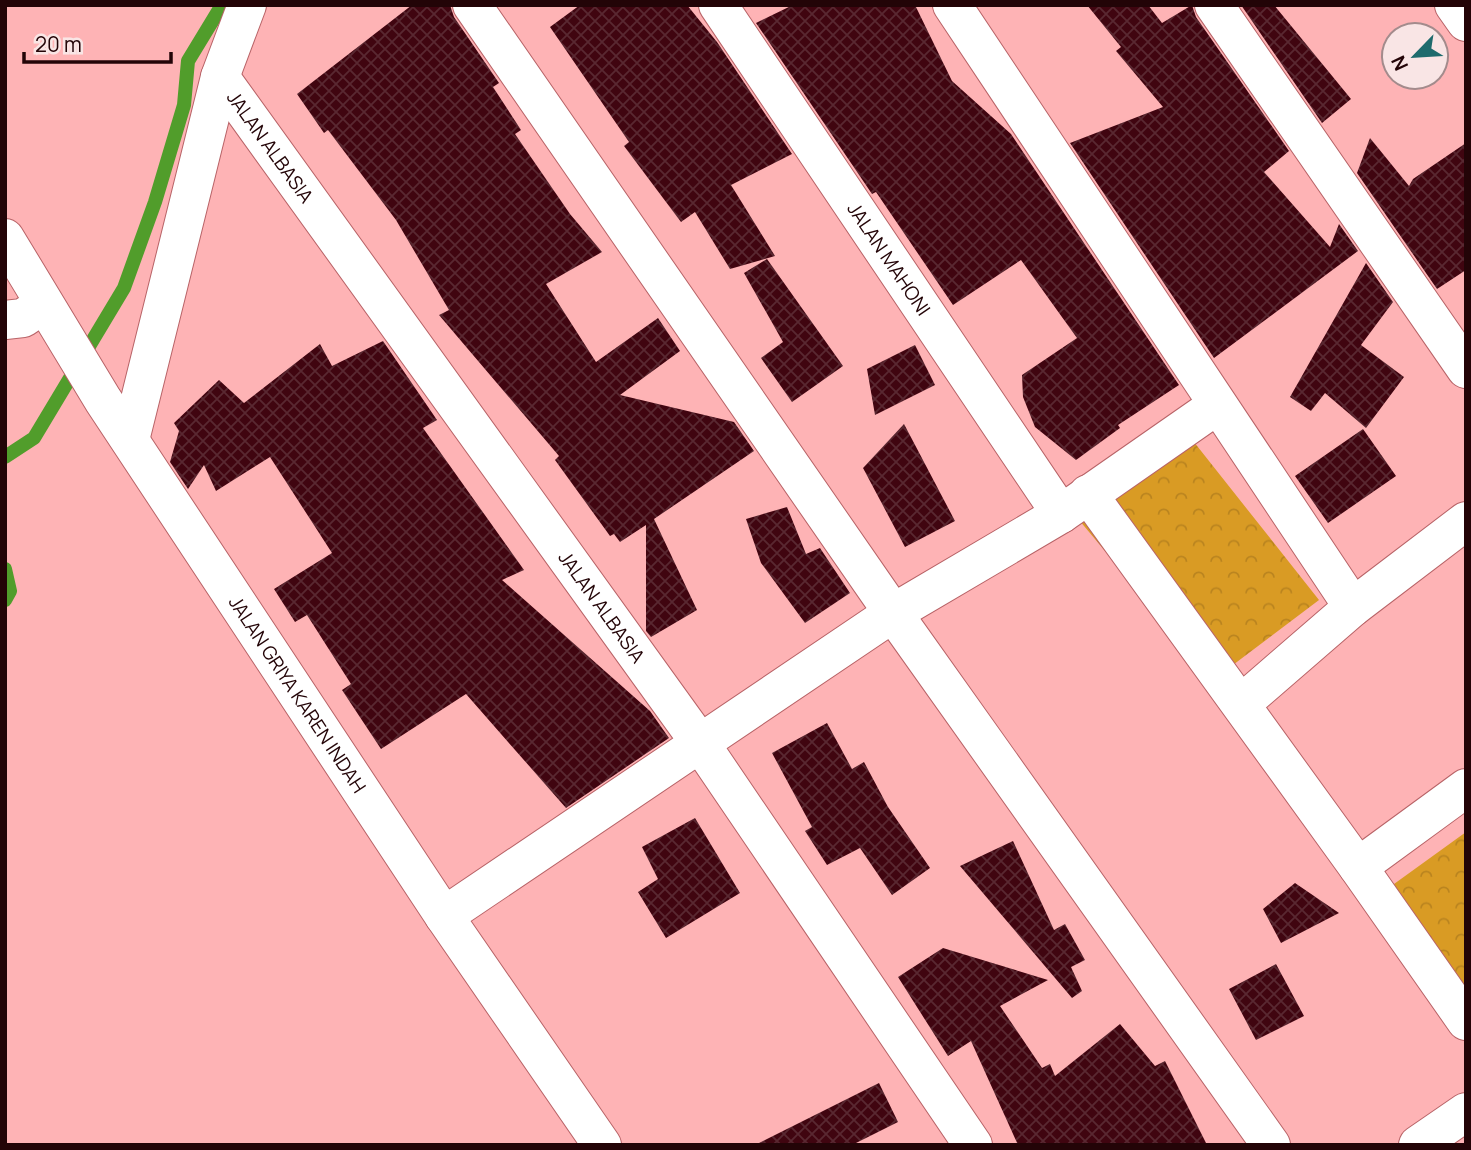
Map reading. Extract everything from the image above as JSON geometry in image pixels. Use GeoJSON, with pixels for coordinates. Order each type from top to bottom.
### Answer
{"type":"FeatureCollection","features":[{"type":"Feature","properties":{"kind":"street"},"geometry":{"type":"LineString","coordinates":[[130,440],[220,77],[247,5]]}},
{"type":"Feature","properties":{"kind":"street"},"geometry":{"type":"LineString","coordinates":[[472,5],[893,613],[1271,1145]]}},
{"type":"Feature","properties":{"kind":"street","name":"JALAN MAHONI"},"geometry":{"type":"LineString","coordinates":[[718,5],[1074,504],[1241,704],[1466,1021]]}},
{"type":"Feature","properties":{"kind":"street"},"geometry":{"type":"LineString","coordinates":[[952,5],[1216,406],[1353,607]]}},
{"type":"Feature","properties":{"kind":"street"},"geometry":{"type":"LineString","coordinates":[[1214,5],[1466,369]]}},
{"type":"Feature","properties":{"kind":"street"},"geometry":{"type":"LineString","coordinates":[[1454,5],[1466,22]]}},
{"type":"Feature","properties":{"kind":"street","name":"JALAN ALBASIA"},"geometry":{"type":"LineString","coordinates":[[220,77],[699,743],[973,1145]]}},
{"type":"Feature","properties":{"kind":"street","name":"JALAN GRIYA KAREN INDAH"},"geometry":{"type":"LineString","coordinates":[[5,238],[103,400],[444,916],[602,1145]]}},
{"type":"Feature","properties":{"kind":"street"},"geometry":{"type":"LineString","coordinates":[[5,320],[23,317],[44,304]]}},
{"type":"Feature","properties":{"kind":"street"},"geometry":{"type":"LineString","coordinates":[[444,916],[893,613],[1074,504],[1216,406]]}},
{"type":"Feature","properties":{"kind":"street"},"geometry":{"type":"LineString","coordinates":[[1241,704],[1353,607],[1466,521]]}},
{"type":"Feature","properties":{"kind":"street"},"geometry":{"type":"LineString","coordinates":[[1358,867],[1466,788]]}},
{"type":"Feature","properties":{"kind":"street"},"geometry":{"type":"LineString","coordinates":[[1418,1145],[1466,1112]]}},
{"type":"Feature","properties":{"kind":"green space"},"geometry":{"type":"Polygon","coordinates":[[[1190,437],[1319,600],[1213,680],[1079,520],[1190,437]]]}},
{"type":"Feature","properties":{"kind":"green space"},"geometry":{"type":"Polygon","coordinates":[[[1466,832],[1466,1028],[1376,897],[1466,832]]]}},
{"type":"Feature","properties":{"kind":"building"},"geometry":{"type":"Polygon","coordinates":[[[412,5],[450,5],[454,17],[499,83],[493,87],[521,130],[515,134],[570,214],[602,252],[546,284],[596,362],[658,318],[680,351],[620,395],[734,422],[754,451],[654,519],[697,610],[651,637],[646,631],[646,525],[620,542],[614,534],[610,536],[555,460],[559,456],[439,315],[449,310],[396,220],[328,130],[324,133],[297,94],[412,5]]]}},
{"type":"Feature","properties":{"kind":"building"},"geometry":{"type":"Polygon","coordinates":[[[580,5],[687,5],[717,42],[792,154],[731,185],[775,256],[730,269],[695,212],[681,222],[624,146],[629,142],[550,27],[580,5]]]}},
{"type":"Feature","properties":{"kind":"building"},"geometry":{"type":"Polygon","coordinates":[[[793,5],[915,5],[952,81],[1011,134],[1179,385],[1118,425],[1120,428],[1076,460],[1035,427],[1023,397],[1022,375],[1077,338],[1021,260],[953,305],[876,192],[872,194],[756,23],[793,5]]]}},
{"type":"Feature","properties":{"kind":"building"},"geometry":{"type":"Polygon","coordinates":[[[1087,5],[1148,5],[1162,23],[1192,5],[1196,17],[1289,151],[1264,172],[1330,247],[1339,224],[1358,251],[1214,358],[1070,143],[1163,107],[1116,51],[1121,47],[1087,5]]]}},
{"type":"Feature","properties":{"kind":"building"},"geometry":{"type":"Polygon","coordinates":[[[1241,5],[1274,5],[1351,99],[1322,123],[1241,5]]]}},
{"type":"Feature","properties":{"kind":"building"},"geometry":{"type":"Polygon","coordinates":[[[1370,138],[1409,186],[1413,179],[1466,143],[1466,270],[1437,289],[1357,173],[1370,138]]]}},
{"type":"Feature","properties":{"kind":"building"},"geometry":{"type":"Polygon","coordinates":[[[767,259],[843,366],[792,402],[761,358],[783,342],[744,273],[767,259]]]}},
{"type":"Feature","properties":{"kind":"building"},"geometry":{"type":"Polygon","coordinates":[[[1366,263],[1393,302],[1361,345],[1404,377],[1366,428],[1325,393],[1311,411],[1290,397],[1366,263]]]}},
{"type":"Feature","properties":{"kind":"building"},"geometry":{"type":"Polygon","coordinates":[[[383,341],[437,420],[423,428],[524,570],[502,580],[650,711],[669,738],[566,808],[466,694],[381,749],[342,690],[351,684],[307,615],[295,622],[274,589],[332,553],[270,457],[216,491],[204,465],[188,489],[170,462],[179,431],[174,423],[219,380],[244,403],[320,344],[332,366],[383,341]]]}},
{"type":"Feature","properties":{"kind":"building"},"geometry":{"type":"Polygon","coordinates":[[[915,345],[935,385],[875,415],[867,369],[915,345]]]}},
{"type":"Feature","properties":{"kind":"building"},"geometry":{"type":"Polygon","coordinates":[[[904,424],[955,521],[905,547],[863,468],[904,424]]]}},
{"type":"Feature","properties":{"kind":"building"},"geometry":{"type":"Polygon","coordinates":[[[1363,429],[1396,476],[1328,523],[1295,476],[1363,429]]]}},
{"type":"Feature","properties":{"kind":"building"},"geometry":{"type":"Polygon","coordinates":[[[787,507],[806,554],[820,548],[850,593],[805,623],[761,563],[746,519],[787,507]]]}},
{"type":"Feature","properties":{"kind":"building"},"geometry":{"type":"Polygon","coordinates":[[[827,723],[852,769],[864,762],[888,807],[930,868],[892,895],[860,848],[827,865],[805,831],[812,827],[772,753],[827,723]]]}},
{"type":"Feature","properties":{"kind":"building"},"geometry":{"type":"Polygon","coordinates":[[[695,818],[740,893],[666,938],[638,892],[658,879],[642,847],[695,818]]]}},
{"type":"Feature","properties":{"kind":"building"},"geometry":{"type":"Polygon","coordinates":[[[1013,841],[1054,930],[1065,924],[1085,960],[1071,967],[1082,991],[1072,998],[960,866],[1013,841]]]}},
{"type":"Feature","properties":{"kind":"building"},"geometry":{"type":"Polygon","coordinates":[[[1295,883],[1339,913],[1281,943],[1263,909],[1295,883]]]}},
{"type":"Feature","properties":{"kind":"building"},"geometry":{"type":"Polygon","coordinates":[[[943,948],[1048,980],[1000,1006],[1042,1068],[1050,1064],[1055,1076],[1120,1024],[1155,1066],[1165,1061],[1207,1145],[1018,1145],[971,1041],[948,1056],[898,977],[943,948]]]}},
{"type":"Feature","properties":{"kind":"building"},"geometry":{"type":"Polygon","coordinates":[[[1276,964],[1304,1016],[1256,1040],[1229,989],[1276,964]]]}},
{"type":"Feature","properties":{"kind":"building"},"geometry":{"type":"Polygon","coordinates":[[[879,1083],[898,1122],[852,1145],[755,1145],[879,1083]]]}},
{"type":"Feature","properties":{"kind":"waterway"},"geometry":{"type":"LineString","coordinates":[[5,457],[34,438],[124,288],[155,202],[184,105],[188,61],[222,5]]}},
{"type":"Feature","properties":{"kind":"waterway"},"geometry":{"type":"LineString","coordinates":[[5,569],[10,591],[5,600]]}}]}
